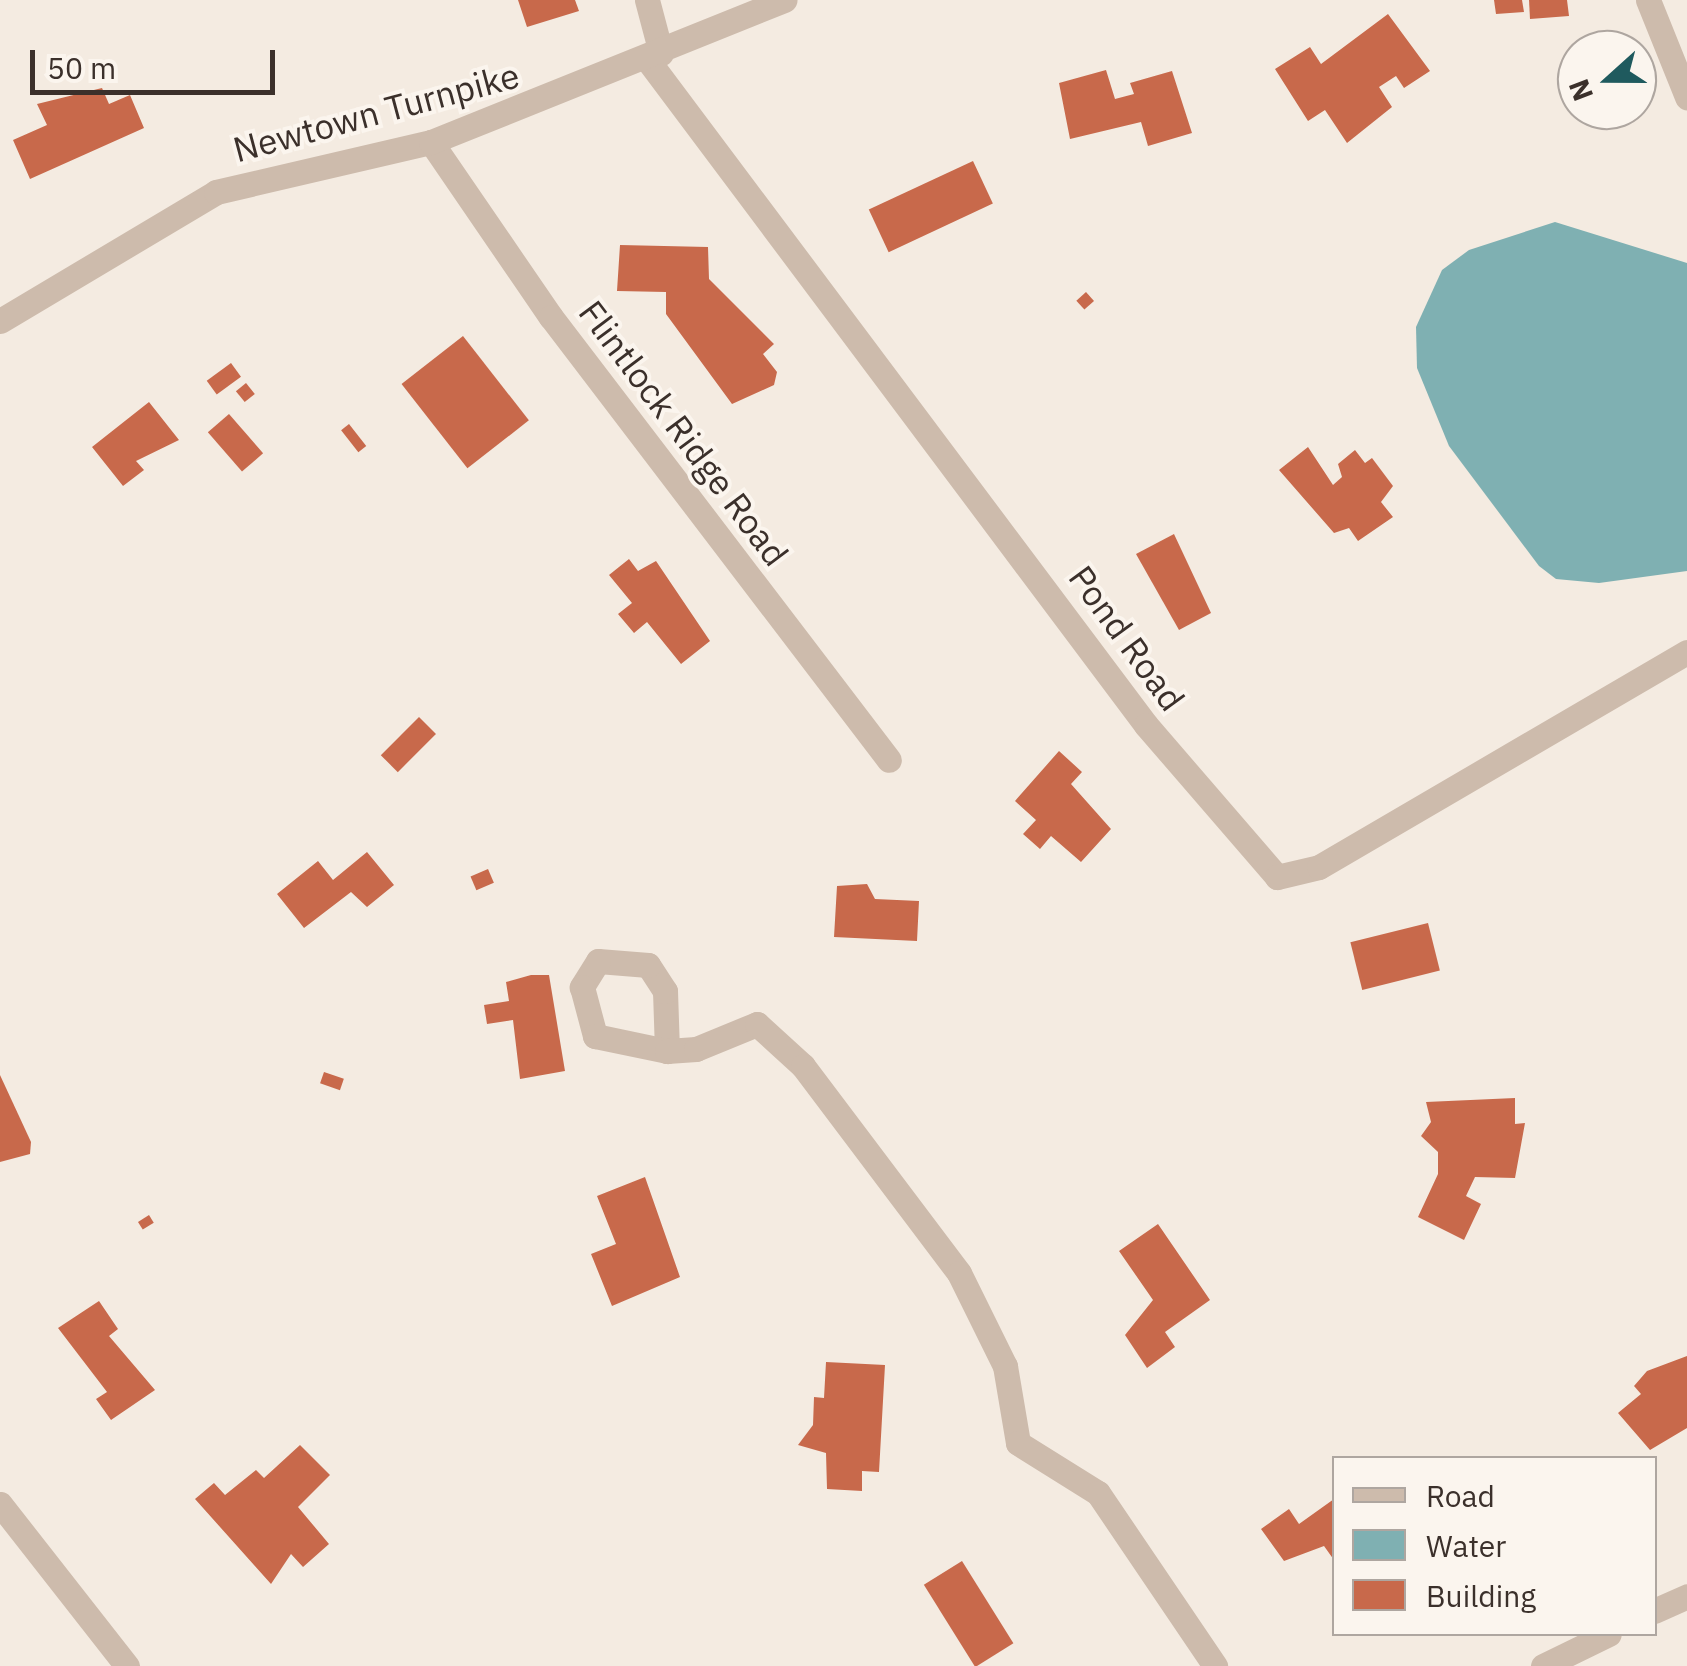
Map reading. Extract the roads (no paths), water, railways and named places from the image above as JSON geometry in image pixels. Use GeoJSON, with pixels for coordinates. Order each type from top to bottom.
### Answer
{"type":"FeatureCollection","features":[{"type":"Feature","properties":{"kind":"street"},"geometry":{"type":"LineString","coordinates":[[647,0],[654,56]]}},
{"type":"Feature","properties":{"kind":"street","name":"Newtown Turnpike"},"geometry":{"type":"LineString","coordinates":[[0,322],[216,192],[431,142],[654,56],[785,0]]}},
{"type":"Feature","properties":{"kind":"street"},"geometry":{"type":"LineString","coordinates":[[1648,0],[1687,97]]}},
{"type":"Feature","properties":{"kind":"street","name":"Pond Road"},"geometry":{"type":"LineString","coordinates":[[654,56],[1146,726],[1277,876],[1319,867],[1687,652]]}},
{"type":"Feature","properties":{"kind":"street","name":"Flintlock Ridge Road"},"geometry":{"type":"LineString","coordinates":[[431,142],[551,317],[889,760]]}},
{"type":"Feature","properties":{"kind":"street"},"geometry":{"type":"LineString","coordinates":[[667,1051],[757,1024],[803,1066],[959,1273],[1005,1366],[1018,1443],[1098,1493],[1215,1666]]}},
{"type":"Feature","properties":{"kind":"street"},"geometry":{"type":"LineString","coordinates":[[0,1504],[127,1666]]}},
{"type":"Feature","properties":{"kind":"street"},"geometry":{"type":"LineString","coordinates":[[1657,1610],[1687,1596]]}},
{"type":"Feature","properties":{"kind":"street"},"geometry":{"type":"LineString","coordinates":[[1543,1666],[1605,1636]]}},
{"type":"Feature","properties":{"kind":"water"},"geometry":{"type":"Polygon","coordinates":[[[1555,222],[1687,263],[1687,571],[1599,583],[1556,579],[1539,566],[1449,446],[1417,368],[1416,327],[1442,270],[1469,250],[1555,222]]]}}]}
